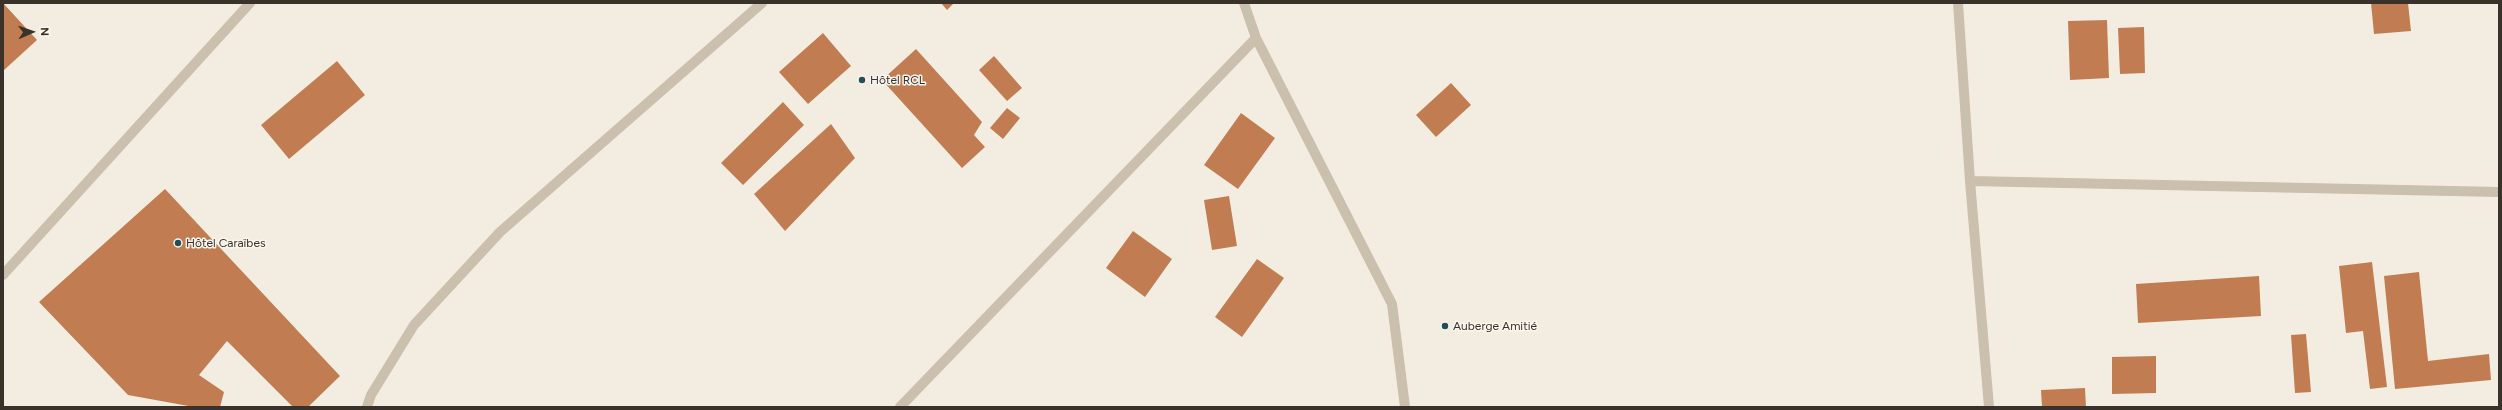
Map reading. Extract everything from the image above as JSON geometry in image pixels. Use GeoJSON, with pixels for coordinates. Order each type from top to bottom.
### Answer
{"type":"FeatureCollection","features":[{"type":"Feature","properties":{"kind":"street"},"geometry":{"type":"LineString","coordinates":[[3,275],[250,3]]}},
{"type":"Feature","properties":{"kind":"street"},"geometry":{"type":"LineString","coordinates":[[367,407],[371,395],[414,325],[500,232],[762,3]]}},
{"type":"Feature","properties":{"kind":"street"},"geometry":{"type":"LineString","coordinates":[[1244,3],[1256,38],[1392,304],[1405,407]]}},
{"type":"Feature","properties":{"kind":"street"},"geometry":{"type":"LineString","coordinates":[[1958,3],[1970,180],[1989,407]]}},
{"type":"Feature","properties":{"kind":"street"},"geometry":{"type":"LineString","coordinates":[[900,407],[1256,38]]}},
{"type":"Feature","properties":{"kind":"street"},"geometry":{"type":"LineString","coordinates":[[1970,180],[2499,192]]}},
{"type":"Feature","properties":{"kind":"building"},"geometry":{"type":"Polygon","coordinates":[[[3,3],[37,40],[3,71],[3,3]]]}},
{"type":"Feature","properties":{"kind":"building"},"geometry":{"type":"Polygon","coordinates":[[[941,3],[954,3],[947,10],[941,3]]]}},
{"type":"Feature","properties":{"kind":"building"},"geometry":{"type":"Polygon","coordinates":[[[2371,3],[2408,3],[2411,31],[2374,34],[2371,3]]]}},
{"type":"Feature","properties":{"kind":"building"},"geometry":{"type":"Polygon","coordinates":[[[2107,20],[2109,78],[2070,80],[2068,21],[2107,20]]]}},
{"type":"Feature","properties":{"kind":"building"},"geometry":{"type":"Polygon","coordinates":[[[2144,27],[2145,73],[2120,74],[2118,28],[2144,27]]]}},
{"type":"Feature","properties":{"kind":"building"},"geometry":{"type":"Polygon","coordinates":[[[823,33],[851,66],[808,104],[779,72],[823,33]]]}},
{"type":"Feature","properties":{"kind":"building"},"geometry":{"type":"Polygon","coordinates":[[[916,49],[982,122],[974,135],[985,147],[962,168],[882,80],[916,49]]]}},
{"type":"Feature","properties":{"kind":"building"},"geometry":{"type":"Polygon","coordinates":[[[994,56],[1022,88],[1007,101],[979,70],[994,56]]]}},
{"type":"Feature","properties":{"kind":"building"},"geometry":{"type":"Polygon","coordinates":[[[337,61],[365,95],[289,159],[261,125],[337,61]]]}},
{"type":"Feature","properties":{"kind":"building"},"geometry":{"type":"Polygon","coordinates":[[[1451,83],[1471,105],[1436,137],[1416,115],[1451,83]]]}},
{"type":"Feature","properties":{"kind":"building"},"geometry":{"type":"Polygon","coordinates":[[[783,102],[804,125],[743,185],[721,163],[783,102]]]}},
{"type":"Feature","properties":{"kind":"building"},"geometry":{"type":"Polygon","coordinates":[[[1007,108],[1020,118],[1003,139],[990,128],[1007,108]]]}},
{"type":"Feature","properties":{"kind":"building"},"geometry":{"type":"Polygon","coordinates":[[[1241,113],[1275,138],[1238,189],[1204,165],[1241,113]]]}},
{"type":"Feature","properties":{"kind":"building"},"geometry":{"type":"Polygon","coordinates":[[[831,124],[855,158],[785,231],[754,194],[831,124]]]}},
{"type":"Feature","properties":{"kind":"building"},"geometry":{"type":"Polygon","coordinates":[[[165,189],[340,376],[308,407],[293,407],[227,341],[199,375],[224,392],[220,407],[194,407],[128,395],[39,302],[165,189]]]}},
{"type":"Feature","properties":{"kind":"building"},"geometry":{"type":"Polygon","coordinates":[[[1229,196],[1237,246],[1212,250],[1204,200],[1229,196]]]}},
{"type":"Feature","properties":{"kind":"building"},"geometry":{"type":"Polygon","coordinates":[[[1133,231],[1172,259],[1145,297],[1106,268],[1133,231]]]}},
{"type":"Feature","properties":{"kind":"building"},"geometry":{"type":"Polygon","coordinates":[[[1257,259],[1284,278],[1242,337],[1215,317],[1257,259]]]}},
{"type":"Feature","properties":{"kind":"building"},"geometry":{"type":"Polygon","coordinates":[[[2372,262],[2387,387],[2370,389],[2363,331],[2346,333],[2339,266],[2372,262]]]}},
{"type":"Feature","properties":{"kind":"building"},"geometry":{"type":"Polygon","coordinates":[[[2419,272],[2428,361],[2489,354],[2491,380],[2395,389],[2384,276],[2419,272]]]}},
{"type":"Feature","properties":{"kind":"building"},"geometry":{"type":"Polygon","coordinates":[[[2259,276],[2261,316],[2138,323],[2136,284],[2259,276]]]}},
{"type":"Feature","properties":{"kind":"building"},"geometry":{"type":"Polygon","coordinates":[[[2306,334],[2311,392],[2295,393],[2291,335],[2306,334]]]}},
{"type":"Feature","properties":{"kind":"building"},"geometry":{"type":"Polygon","coordinates":[[[2156,356],[2156,393],[2112,394],[2112,357],[2156,356]]]}},
{"type":"Feature","properties":{"kind":"building"},"geometry":{"type":"Polygon","coordinates":[[[2085,388],[2086,407],[2042,407],[2041,390],[2085,388]]]}},
{"type":"Feature","properties":{"kind":"place","name":"Hôtel RCL"},"geometry":{"type":"Point","coordinates":[862,80]}},
{"type":"Feature","properties":{"kind":"place","name":"Hôtel Caraïbes"},"geometry":{"type":"Point","coordinates":[178,243]}},
{"type":"Feature","properties":{"kind":"place","name":"Auberge Amitié"},"geometry":{"type":"Point","coordinates":[1445,326]}}]}
